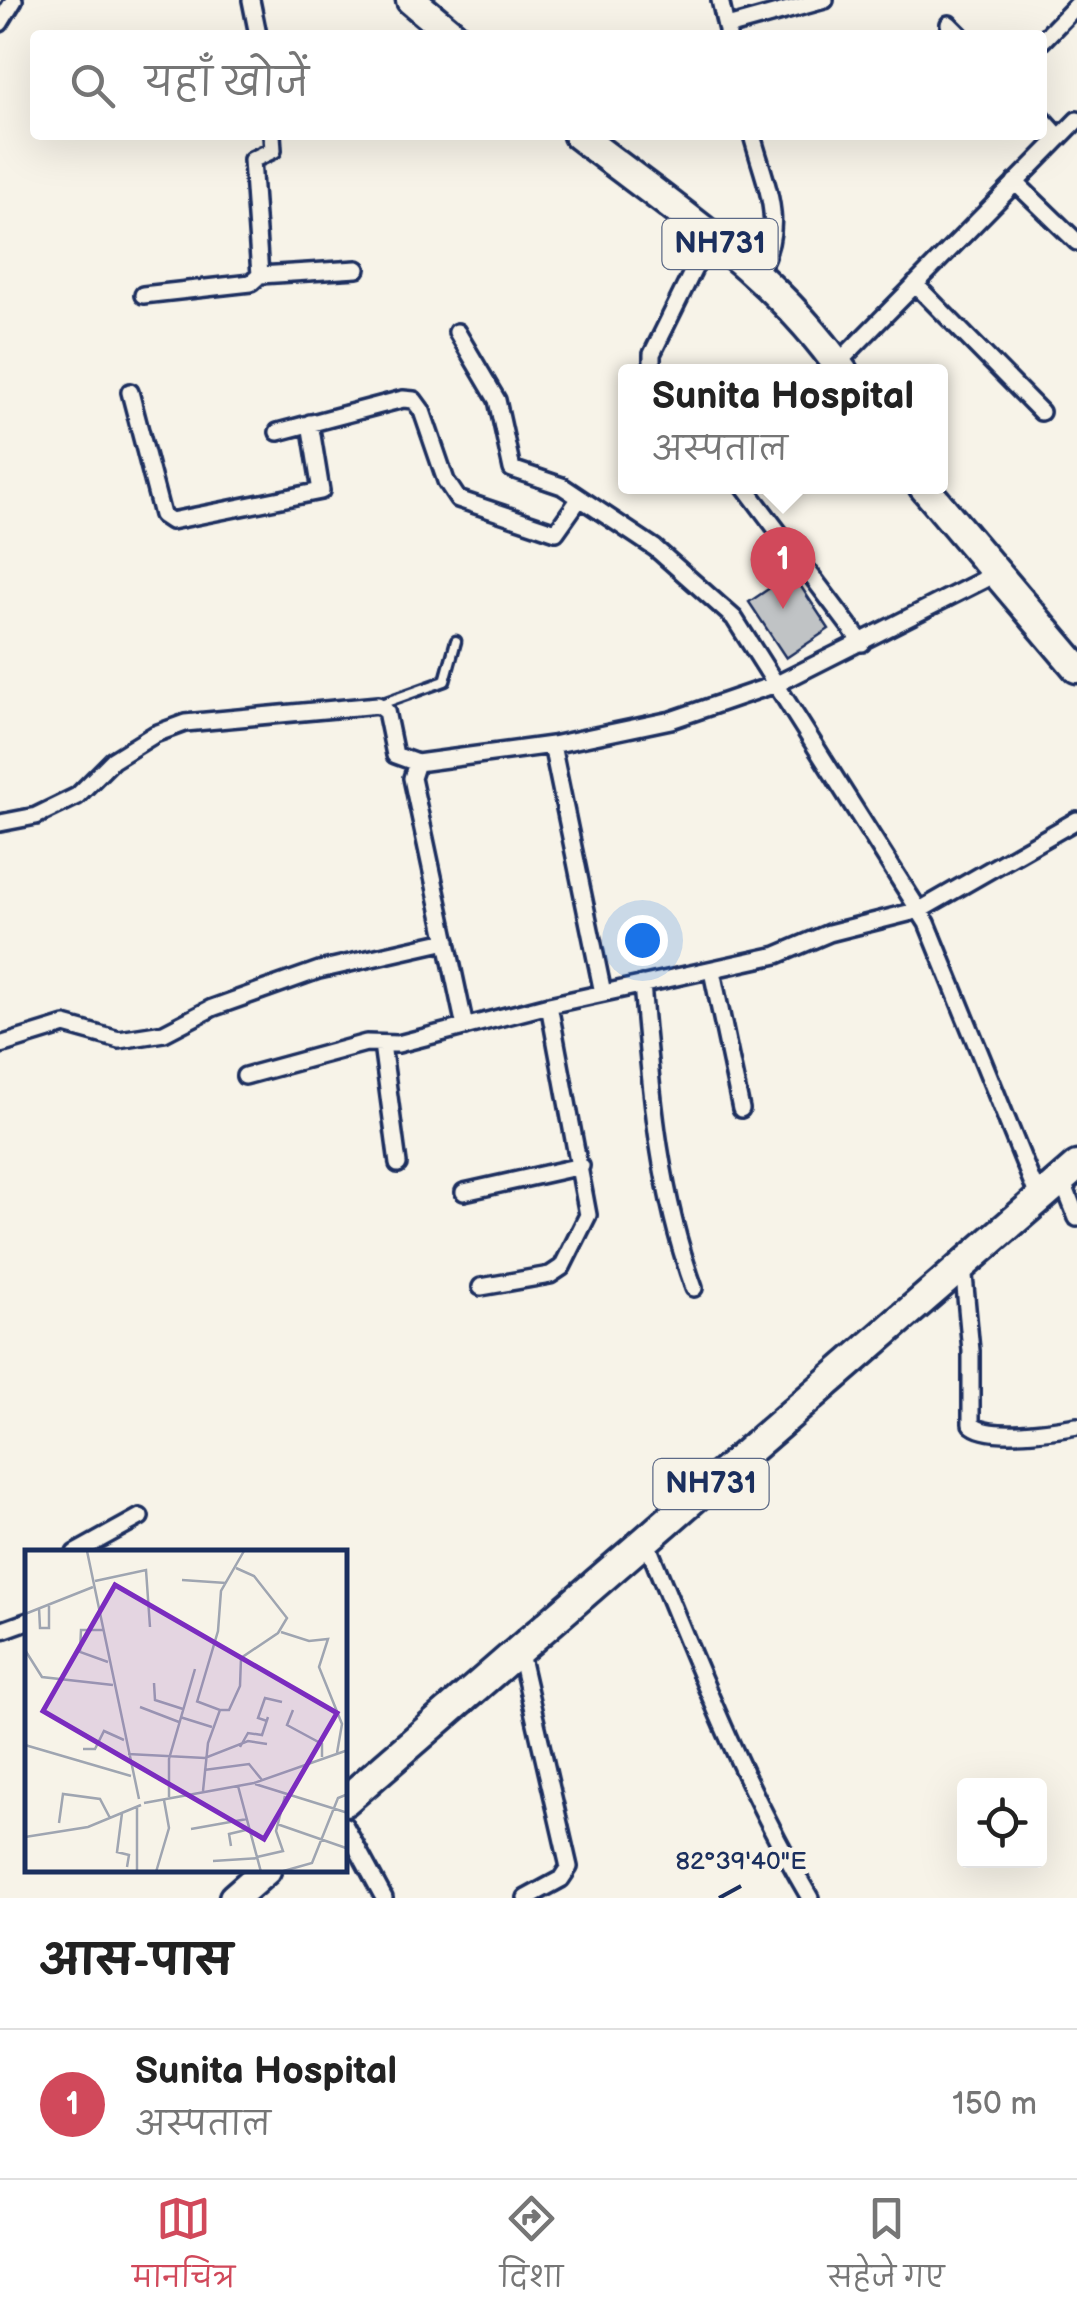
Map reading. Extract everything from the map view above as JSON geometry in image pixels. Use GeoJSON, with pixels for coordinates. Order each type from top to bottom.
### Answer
{"type":"FeatureCollection","features":[{"type":"Feature","properties":{"kind":"highway"},"geometry":{"type":"LineString","coordinates":[[411,0],[447,30]]}},
{"type":"Feature","properties":{"kind":"highway","name":"NH731"},"geometry":{"type":"LineString","coordinates":[[585,140],[758,273],[801,317],[837,364]]}},
{"type":"Feature","properties":{"kind":"highway"},"geometry":{"type":"LineString","coordinates":[[929,494],[1077,668]]}},
{"type":"Feature","properties":{"kind":"highway","name":"NH731"},"geometry":{"type":"LineString","coordinates":[[348,1798],[1069,1173]]}},
{"type":"Feature","properties":{"kind":"highway"},"geometry":{"type":"LineString","coordinates":[[234,1898],[263,1873]]}},
{"type":"Feature","properties":{"kind":"street"},"geometry":{"type":"LineString","coordinates":[[0,22],[14,0]]}},
{"type":"Feature","properties":{"kind":"street"},"geometry":{"type":"LineString","coordinates":[[251,0],[257,30]]}},
{"type":"Feature","properties":{"kind":"street"},"geometry":{"type":"LineString","coordinates":[[720,0],[728,30]]}},
{"type":"Feature","properties":{"kind":"street"},"geometry":{"type":"LineString","coordinates":[[731,30],[825,0]]}},
{"type":"Feature","properties":{"kind":"street"},"geometry":{"type":"LineString","coordinates":[[1047,36],[1077,5]]}},
{"type":"Feature","properties":{"kind":"street"},"geometry":{"type":"LineString","coordinates":[[844,364],[915,284],[1015,182],[1070,133],[1047,121]]}},
{"type":"Feature","properties":{"kind":"street"},"geometry":{"type":"LineString","coordinates":[[260,276],[252,160],[272,150],[272,140]]}},
{"type":"Feature","properties":{"kind":"street"},"geometry":{"type":"LineString","coordinates":[[753,140],[773,217],[773,247],[758,273]]}},
{"type":"Feature","properties":{"kind":"street"},"geometry":{"type":"LineString","coordinates":[[1015,182],[1077,242]]}},
{"type":"Feature","properties":{"kind":"street"},"geometry":{"type":"LineString","coordinates":[[652,364],[652,354],[710,236]]}},
{"type":"Feature","properties":{"kind":"street"},"geometry":{"type":"LineString","coordinates":[[143,295],[251,282],[260,276],[357,269]]}},
{"type":"Feature","properties":{"kind":"street"},"geometry":{"type":"LineString","coordinates":[[915,284],[1041,412]]}},
{"type":"Feature","properties":{"kind":"street"},"geometry":{"type":"LineString","coordinates":[[457,332],[497,400],[512,469],[562,486],[654,548],[719,602],[779,683],[893,875],[920,910],[1039,1199]]}},
{"type":"Feature","properties":{"kind":"street"},"geometry":{"type":"LineString","coordinates":[[130,392],[162,515],[171,521],[322,491],[310,423]]}},
{"type":"Feature","properties":{"kind":"street"},"geometry":{"type":"LineString","coordinates":[[278,432],[403,399],[414,400],[422,411],[446,481],[458,499],[556,532],[580,498]]}},
{"type":"Feature","properties":{"kind":"street"},"geometry":{"type":"LineString","coordinates":[[750,494],[862,643]]}},
{"type":"Feature","properties":{"kind":"street"},"geometry":{"type":"LineString","coordinates":[[0,823],[36,816],[77,796],[113,760],[169,727],[378,704],[386,711],[395,754],[417,763],[552,745],[671,720],[779,683],[994,574]]}},
{"type":"Feature","properties":{"kind":"street"},"geometry":{"type":"LineString","coordinates":[[552,745],[603,993]]}},
{"type":"Feature","properties":{"kind":"street"},"geometry":{"type":"LineString","coordinates":[[417,763],[412,778],[465,1027]]}},
{"type":"Feature","properties":{"kind":"street"},"geometry":{"type":"LineString","coordinates":[[245,1076],[366,1042],[382,1044],[465,1027],[787,952],[828,933],[920,910],[1077,820]]}},
{"type":"Feature","properties":{"kind":"street"},"geometry":{"type":"LineString","coordinates":[[0,1045],[65,1025],[120,1040],[164,1033],[212,1008],[319,970],[447,941]]}},
{"type":"Feature","properties":{"kind":"street"},"geometry":{"type":"LineString","coordinates":[[712,971],[741,1109]]}},
{"type":"Feature","properties":{"kind":"street"},"geometry":{"type":"LineString","coordinates":[[642,984],[654,1126],[670,1218],[694,1288]]}},
{"type":"Feature","properties":{"kind":"street"},"geometry":{"type":"LineString","coordinates":[[481,1287],[550,1275],[562,1268],[588,1215],[549,1005]]}},
{"type":"Feature","properties":{"kind":"street"},"geometry":{"type":"LineString","coordinates":[[382,1044],[398,1164]]}},
{"type":"Feature","properties":{"kind":"street"},"geometry":{"type":"LineString","coordinates":[[464,1192],[581,1166]]}},
{"type":"Feature","properties":{"kind":"street"},"geometry":{"type":"LineString","coordinates":[[1069,1173],[1077,1218]]}},
{"type":"Feature","properties":{"kind":"street"},"geometry":{"type":"LineString","coordinates":[[963,1265],[970,1351],[970,1424],[980,1432],[1047,1431],[1077,1426]]}},
{"type":"Feature","properties":{"kind":"street"},"geometry":{"type":"LineString","coordinates":[[80,1550],[140,1517]]}},
{"type":"Feature","properties":{"kind":"street"},"geometry":{"type":"LineString","coordinates":[[646,1540],[722,1729],[764,1819],[810,1898]]}},
{"type":"Feature","properties":{"kind":"street"},"geometry":{"type":"LineString","coordinates":[[0,1632],[25,1622]]}},
{"type":"Feature","properties":{"kind":"street"},"geometry":{"type":"LineString","coordinates":[[519,1649],[569,1867],[561,1880],[526,1898]]}},
{"type":"Feature","properties":{"kind":"street"},"geometry":{"type":"LineString","coordinates":[[348,1832],[384,1898]]}},
{"type":"Feature","properties":{"kind":"lane"},"geometry":{"type":"LineString","coordinates":[[378,704],[445,680],[456,641]]}},
{"type":"Feature","properties":{"kind":"building"},"geometry":{"type":"Polygon","coordinates":[[[792,573],[829,629],[786,658],[749,602],[792,573]]]}},
{"type":"Feature","properties":{"kind":"place","name":"Sunita Hospital"},"geometry":{"type":"Point","coordinates":[783,609]}}]}
